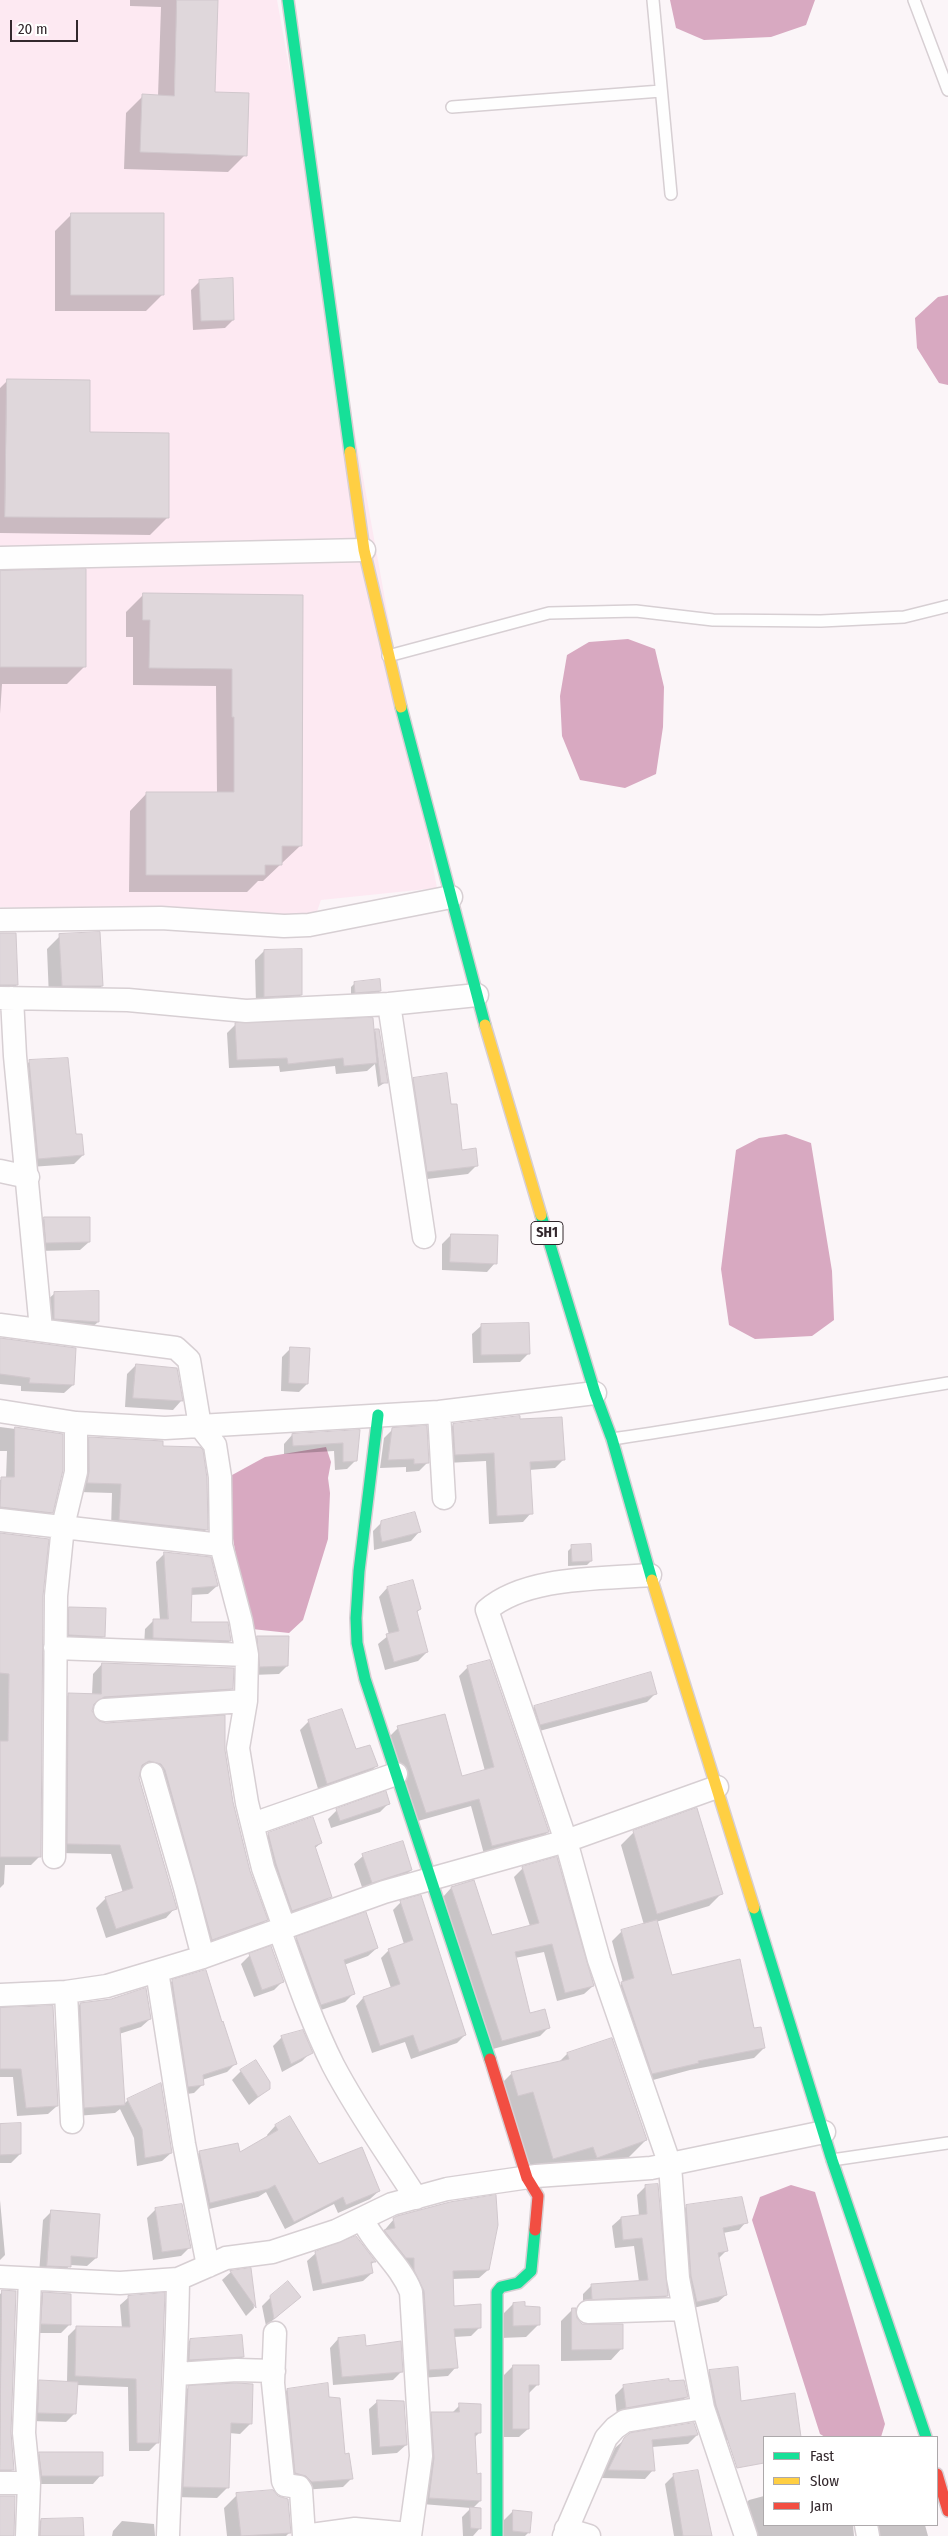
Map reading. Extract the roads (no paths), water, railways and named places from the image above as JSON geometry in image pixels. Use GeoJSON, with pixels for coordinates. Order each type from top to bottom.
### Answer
{"type":"FeatureCollection","features":[{"type":"Feature","properties":{"kind":"main road","name":"SH1"},"geometry":{"type":"LineString","coordinates":[[288,0],[364,550],[388,656],[451,897],[494,1059],[595,1393],[612,1440],[650,1575],[832,2160],[926,2436]]}},
{"type":"Feature","properties":{"kind":"main road"},"geometry":{"type":"LineString","coordinates":[[378,1415],[359,1571],[356,1618],[357,1643],[365,1679],[470,1994],[527,2178],[538,2196],[531,2271],[518,2283],[501,2287],[497,2292],[497,2536]]}},
{"type":"Feature","properties":{"kind":"main road"},"geometry":{"type":"LineString","coordinates":[[938,2477],[948,2511]]}},
{"type":"Feature","properties":{"kind":"street"},"geometry":{"type":"LineString","coordinates":[[0,558],[364,550]]}},
{"type":"Feature","properties":{"kind":"street"},"geometry":{"type":"LineString","coordinates":[[0,920],[162,918],[284,926],[309,925],[451,897]]}},
{"type":"Feature","properties":{"kind":"street"},"geometry":{"type":"LineString","coordinates":[[42,1329],[15,1056],[6,998],[128,1000],[246,1012],[389,1004],[477,995]]}},
{"type":"Feature","properties":{"kind":"street"},"geometry":{"type":"LineString","coordinates":[[389,1004],[424,1237]]}},
{"type":"Feature","properties":{"kind":"street"},"geometry":{"type":"LineString","coordinates":[[0,1171],[28,1177]]}},
{"type":"Feature","properties":{"kind":"street"},"geometry":{"type":"LineString","coordinates":[[0,1325],[176,1348],[189,1360],[200,1426],[215,1446],[220,1478],[221,1544],[241,1621],[247,1655],[246,1701],[238,1748],[252,1824],[263,1868],[284,1927],[281,1934],[310,2016],[334,2066],[359,2111],[416,2198]]}},
{"type":"Feature","properties":{"kind":"street"},"geometry":{"type":"LineString","coordinates":[[0,1411],[76,1423],[165,1428],[439,1412],[595,1393]]}},
{"type":"Feature","properties":{"kind":"street"},"geometry":{"type":"LineString","coordinates":[[439,1412],[444,1498]]}},
{"type":"Feature","properties":{"kind":"street"},"geometry":{"type":"LineString","coordinates":[[54,1857],[56,1596],[63,1526],[76,1472],[76,1423]]}},
{"type":"Feature","properties":{"kind":"street"},"geometry":{"type":"LineString","coordinates":[[0,1520],[63,1526],[157,1539],[221,1544]]}},
{"type":"Feature","properties":{"kind":"street"},"geometry":{"type":"LineString","coordinates":[[650,1575],[532,1587],[499,1599],[487,1610],[566,1842],[598,1960],[670,2165],[678,2278],[703,2408],[746,2536]]}},
{"type":"Feature","properties":{"kind":"street"},"geometry":{"type":"LineString","coordinates":[[55,1648],[247,1655]]}},
{"type":"Feature","properties":{"kind":"street"},"geometry":{"type":"LineString","coordinates":[[105,1710],[246,1701]]}},
{"type":"Feature","properties":{"kind":"street"},"geometry":{"type":"LineString","coordinates":[[152,1774],[203,1957]]}},
{"type":"Feature","properties":{"kind":"street"},"geometry":{"type":"LineString","coordinates":[[252,1824],[396,1774]]}},
{"type":"Feature","properties":{"kind":"street"},"geometry":{"type":"LineString","coordinates":[[0,1995],[66,1992],[108,1986],[203,1957],[284,1927],[430,1878],[566,1842],[717,1787]]}},
{"type":"Feature","properties":{"kind":"street"},"geometry":{"type":"LineString","coordinates":[[157,1971],[184,2144],[208,2266]]}},
{"type":"Feature","properties":{"kind":"street"},"geometry":{"type":"LineString","coordinates":[[66,1992],[72,2122]]}},
{"type":"Feature","properties":{"kind":"street"},"geometry":{"type":"LineString","coordinates":[[0,2278],[120,2283],[178,2279],[226,2258],[272,2252],[336,2231],[392,2204],[447,2189],[527,2178],[670,2165],[824,2132]]}},
{"type":"Feature","properties":{"kind":"street"},"geometry":{"type":"LineString","coordinates":[[275,2333],[274,2371],[283,2480],[285,2485],[299,2487],[301,2490],[304,2536],[355,2529],[410,2535],[421,2456],[411,2292],[405,2277],[370,2236],[362,2219]]}},
{"type":"Feature","properties":{"kind":"street"},"geometry":{"type":"LineString","coordinates":[[27,2536],[29,2483],[24,2432],[30,2279]]}},
{"type":"Feature","properties":{"kind":"street"},"geometry":{"type":"LineString","coordinates":[[168,2536],[172,2399],[177,2374],[178,2279]]}},
{"type":"Feature","properties":{"kind":"street"},"geometry":{"type":"LineString","coordinates":[[588,2312],[683,2309]]}},
{"type":"Feature","properties":{"kind":"street"},"geometry":{"type":"LineString","coordinates":[[177,2374],[237,2370],[274,2371]]}},
{"type":"Feature","properties":{"kind":"street"},"geometry":{"type":"LineString","coordinates":[[589,2536],[565,2533],[606,2438],[615,2428],[626,2421],[703,2408]]}},
{"type":"Feature","properties":{"kind":"street"},"geometry":{"type":"LineString","coordinates":[[0,2483],[29,2483]]}},
{"type":"Feature","properties":{"kind":"lane"},"geometry":{"type":"LineString","coordinates":[[653,0],[671,194]]}},
{"type":"Feature","properties":{"kind":"lane"},"geometry":{"type":"LineString","coordinates":[[914,0],[948,90]]}},
{"type":"Feature","properties":{"kind":"lane"},"geometry":{"type":"LineString","coordinates":[[452,107],[661,91]]}},
{"type":"Feature","properties":{"kind":"lane"},"geometry":{"type":"LineString","coordinates":[[388,656],[549,613],[636,611],[713,620],[821,621],[904,617],[948,606]]}},
{"type":"Feature","properties":{"kind":"lane"},"geometry":{"type":"LineString","coordinates":[[612,1440],[704,1426],[948,1383]]}},
{"type":"Feature","properties":{"kind":"lane"},"geometry":{"type":"LineString","coordinates":[[832,2160],[948,2142]]}}]}
